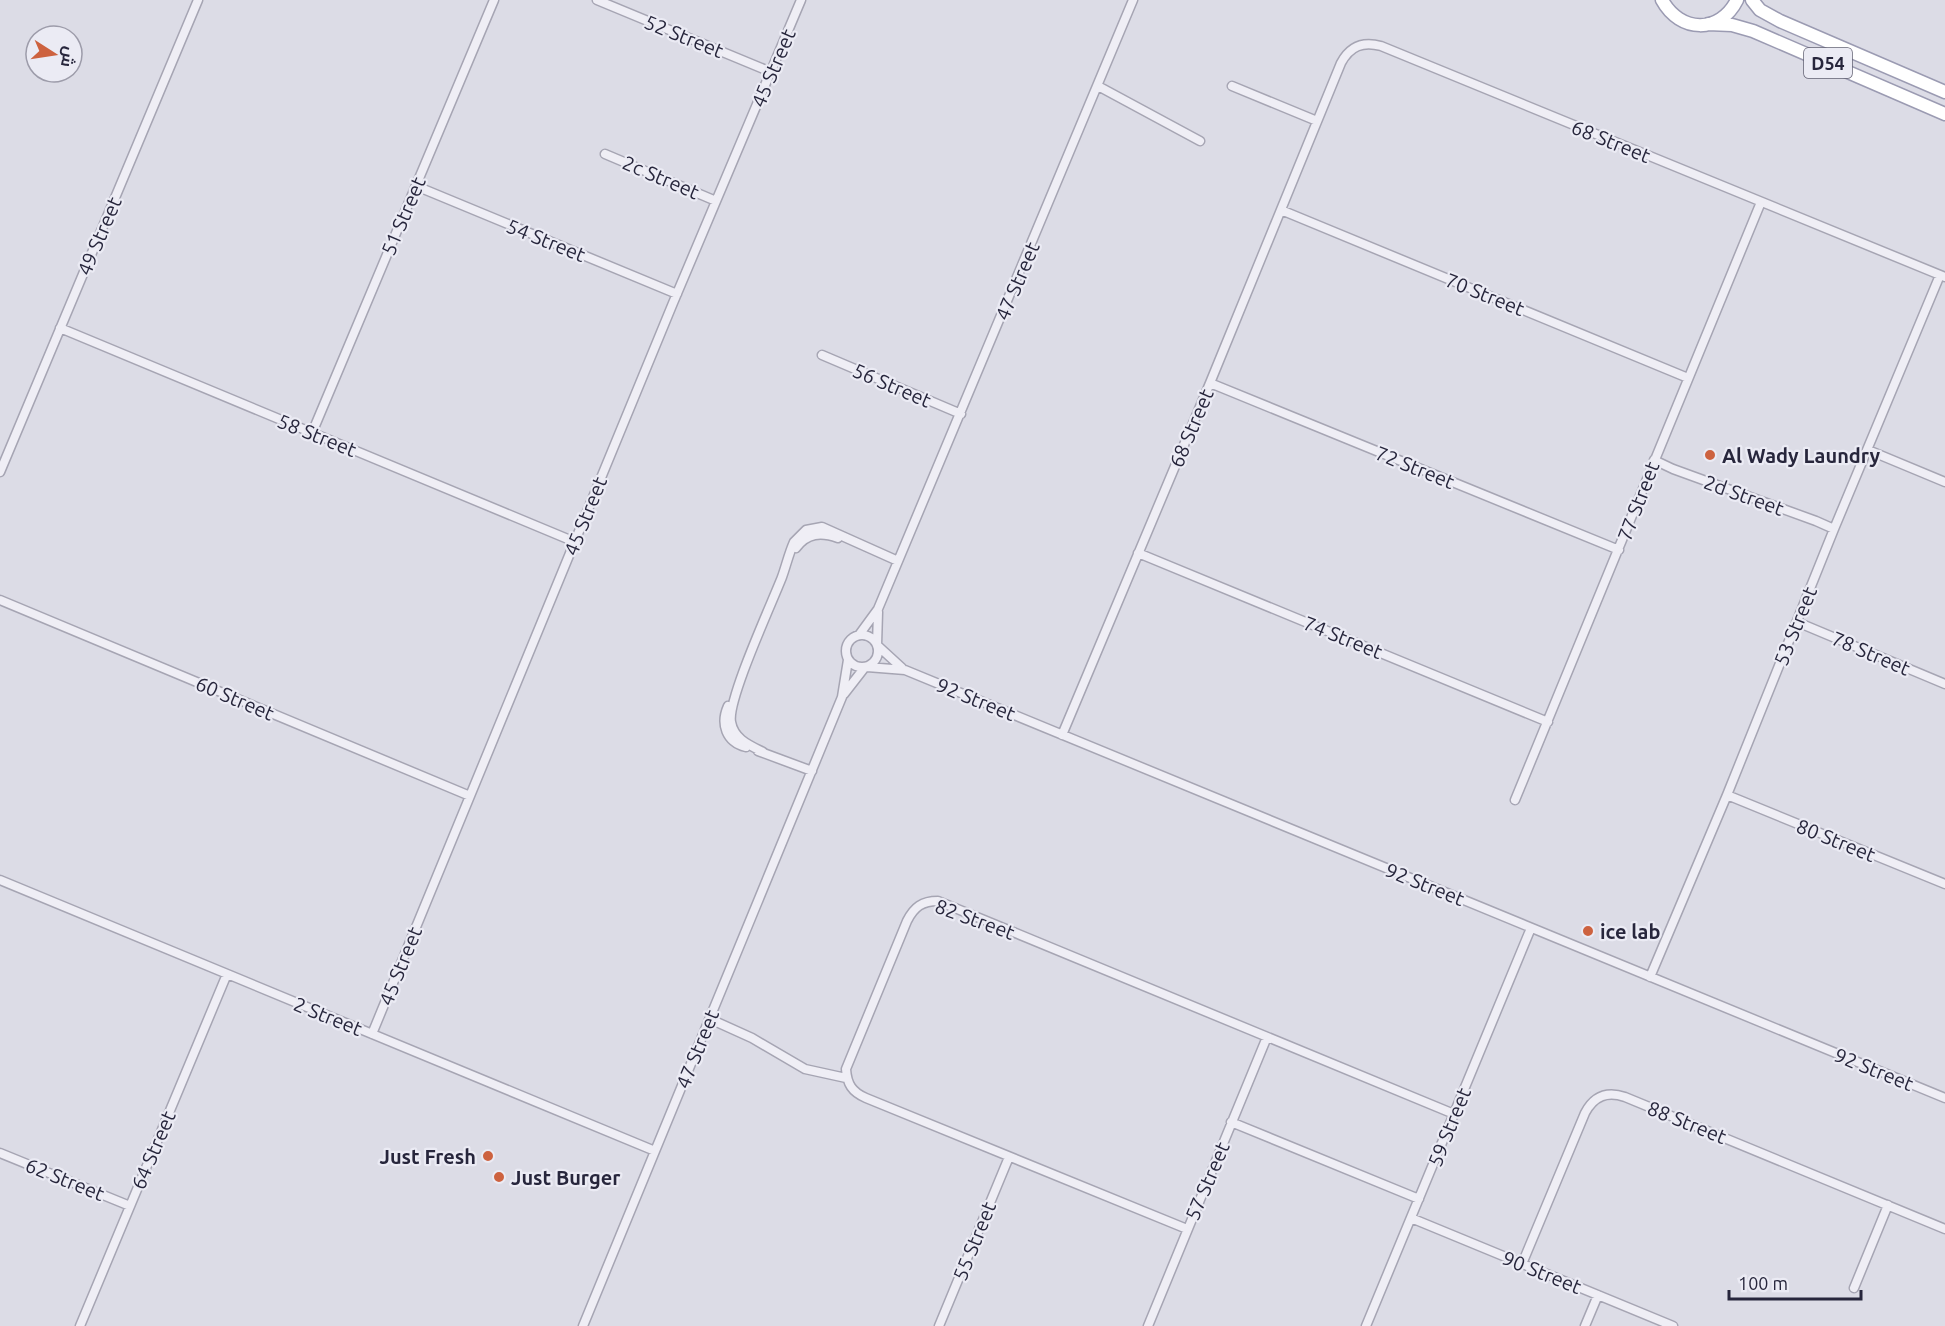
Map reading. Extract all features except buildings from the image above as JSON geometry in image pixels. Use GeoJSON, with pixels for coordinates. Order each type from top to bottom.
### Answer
{"type":"FeatureCollection","features":[{"type":"Feature","properties":{"kind":"main road"},"geometry":{"type":"LineString","coordinates":[[1662,0],[1675,17],[1685,23],[1697,25],[1722,19],[1737,0]]}},
{"type":"Feature","properties":{"kind":"main road","name":"D54"},"geometry":{"type":"LineString","coordinates":[[1752,0],[1760,10],[1780,21],[1945,92]]}},
{"type":"Feature","properties":{"kind":"main road","name":"D54"},"geometry":{"type":"LineString","coordinates":[[1708,24],[1732,25],[1753,31],[1945,114]]}},
{"type":"Feature","properties":{"kind":"street","name":"49 Street"},"geometry":{"type":"LineString","coordinates":[[0,472],[198,0]]}},
{"type":"Feature","properties":{"kind":"street","name":"51 Street"},"geometry":{"type":"LineString","coordinates":[[312,433],[494,0]]}},
{"type":"Feature","properties":{"kind":"street","name":"52 Street"},"geometry":{"type":"LineString","coordinates":[[597,0],[771,72]]}},
{"type":"Feature","properties":{"kind":"street","name":"45 Street"},"geometry":{"type":"LineString","coordinates":[[372,1034],[677,294],[801,0]]}},
{"type":"Feature","properties":{"kind":"street","name":"47 Street"},"geometry":{"type":"LineString","coordinates":[[859,635],[878,609],[1133,0]]}},
{"type":"Feature","properties":{"kind":"street","name":"68 Street"},"geometry":{"type":"LineString","coordinates":[[1062,735],[1317,121],[1346,54],[1353,48],[1372,43],[1943,276]]}},
{"type":"Feature","properties":{"kind":"street"},"geometry":{"type":"LineString","coordinates":[[1098,86],[1200,141]]}},
{"type":"Feature","properties":{"kind":"street"},"geometry":{"type":"LineString","coordinates":[[1232,86],[1317,121]]}},
{"type":"Feature","properties":{"kind":"street","name":"2c Street"},"geometry":{"type":"LineString","coordinates":[[605,154],[716,201]]}},
{"type":"Feature","properties":{"kind":"street","name":"54 Street"},"geometry":{"type":"LineString","coordinates":[[416,186],[677,294]]}},
{"type":"Feature","properties":{"kind":"street","name":"77 Street"},"geometry":{"type":"LineString","coordinates":[[1515,800],[1761,202]]}},
{"type":"Feature","properties":{"kind":"street","name":"70 Street"},"geometry":{"type":"LineString","coordinates":[[1281,210],[1688,378]]}},
{"type":"Feature","properties":{"kind":"street","name":"53 Street"},"geometry":{"type":"LineString","coordinates":[[1650,977],[1727,795],[1834,529],[1943,276]]}},
{"type":"Feature","properties":{"kind":"street","name":"58 Street"},"geometry":{"type":"LineString","coordinates":[[60,328],[575,542]]}},
{"type":"Feature","properties":{"kind":"street","name":"56 Street"},"geometry":{"type":"LineString","coordinates":[[822,355],[961,414]]}},
{"type":"Feature","properties":{"kind":"street","name":"72 Street"},"geometry":{"type":"LineString","coordinates":[[1210,383],[1619,550]]}},
{"type":"Feature","properties":{"kind":"street"},"geometry":{"type":"LineString","coordinates":[[1868,450],[1945,482]]}},
{"type":"Feature","properties":{"kind":"street","name":"2d Street"},"geometry":{"type":"LineString","coordinates":[[1654,460],[1673,469],[1816,520],[1834,529]]}},
{"type":"Feature","properties":{"kind":"street"},"geometry":{"type":"LineString","coordinates":[[812,771],[763,753],[742,741],[735,733],[731,723],[732,708],[743,676],[787,564],[799,544],[812,535],[823,534],[850,541],[898,561]]}},
{"type":"Feature","properties":{"kind":"street","name":"74 Street"},"geometry":{"type":"LineString","coordinates":[[1138,553],[1548,722]]}},
{"type":"Feature","properties":{"kind":"street","name":"60 Street"},"geometry":{"type":"LineString","coordinates":[[0,600],[470,796]]}},
{"type":"Feature","properties":{"kind":"street","name":"47 Street"},"geometry":{"type":"LineString","coordinates":[[877,646],[878,609]]}},
{"type":"Feature","properties":{"kind":"street","name":"78 Street"},"geometry":{"type":"LineString","coordinates":[[1797,622],[1945,684]]}},
{"type":"Feature","properties":{"kind":"street"},"geometry":{"type":"LineString","coordinates":[[859,635],[870,637],[877,646],[877,658],[866,667],[856,667],[848,660],[845,650],[854,637],[859,635]]}},
{"type":"Feature","properties":{"kind":"street","name":"92 Street"},"geometry":{"type":"LineString","coordinates":[[877,646],[905,670]]}},
{"type":"Feature","properties":{"kind":"street","name":"47 Street"},"geometry":{"type":"LineString","coordinates":[[583,1326],[842,697],[848,660]]}},
{"type":"Feature","properties":{"kind":"street","name":"47 Street"},"geometry":{"type":"LineString","coordinates":[[842,697],[866,667]]}},
{"type":"Feature","properties":{"kind":"street","name":"92 Street"},"geometry":{"type":"LineString","coordinates":[[866,667],[905,670],[1945,1098]]}},
{"type":"Feature","properties":{"kind":"street","name":"80 Street"},"geometry":{"type":"LineString","coordinates":[[1727,795],[1945,884]]}},
{"type":"Feature","properties":{"kind":"street","name":"2 Street"},"geometry":{"type":"LineString","coordinates":[[0,880],[655,1151]]}},
{"type":"Feature","properties":{"kind":"street","name":"82 Street"},"geometry":{"type":"LineString","coordinates":[[846,1078],[846,1069],[907,921],[919,905],[928,901],[938,901],[1454,1114]]}},
{"type":"Feature","properties":{"kind":"street","name":"59 Street"},"geometry":{"type":"LineString","coordinates":[[1366,1326],[1531,928]]}},
{"type":"Feature","properties":{"kind":"street","name":"64 Street"},"geometry":{"type":"LineString","coordinates":[[80,1326],[226,974]]}},
{"type":"Feature","properties":{"kind":"street"},"geometry":{"type":"LineString","coordinates":[[710,1019],[752,1038],[805,1069],[846,1078],[850,1087],[857,1094],[1187,1229]]}},
{"type":"Feature","properties":{"kind":"street","name":"57 Street"},"geometry":{"type":"LineString","coordinates":[[1148,1326],[1267,1036]]}},
{"type":"Feature","properties":{"kind":"street","name":"88 Street"},"geometry":{"type":"LineString","coordinates":[[1522,1264],[1585,1113],[1590,1104],[1606,1094],[1625,1096],[1945,1228]]}},
{"type":"Feature","properties":{"kind":"street"},"geometry":{"type":"LineString","coordinates":[[1232,1122],[1419,1199]]}},
{"type":"Feature","properties":{"kind":"street","name":"62 Street"},"geometry":{"type":"LineString","coordinates":[[0,1153],[130,1206]]}},
{"type":"Feature","properties":{"kind":"street","name":"55 Street"},"geometry":{"type":"LineString","coordinates":[[939,1326],[1009,1157]]}},
{"type":"Feature","properties":{"kind":"street"},"geometry":{"type":"LineString","coordinates":[[1854,1288],[1888,1205]]}},
{"type":"Feature","properties":{"kind":"street","name":"90 Street"},"geometry":{"type":"LineString","coordinates":[[1411,1218],[1673,1326]]}},
{"type":"Feature","properties":{"kind":"street"},"geometry":{"type":"LineString","coordinates":[[1585,1326],[1598,1295]]}},
{"type":"Feature","properties":{"kind":"place","name":"Al Wady Laundry"},"geometry":{"type":"Point","coordinates":[1710,455]}},
{"type":"Feature","properties":{"kind":"place","name":"ice lab"},"geometry":{"type":"Point","coordinates":[1588,931]}},
{"type":"Feature","properties":{"kind":"place","name":"Just Fresh"},"geometry":{"type":"Point","coordinates":[488,1156]}},
{"type":"Feature","properties":{"kind":"place","name":"Just Burger"},"geometry":{"type":"Point","coordinates":[499,1177]}}]}
